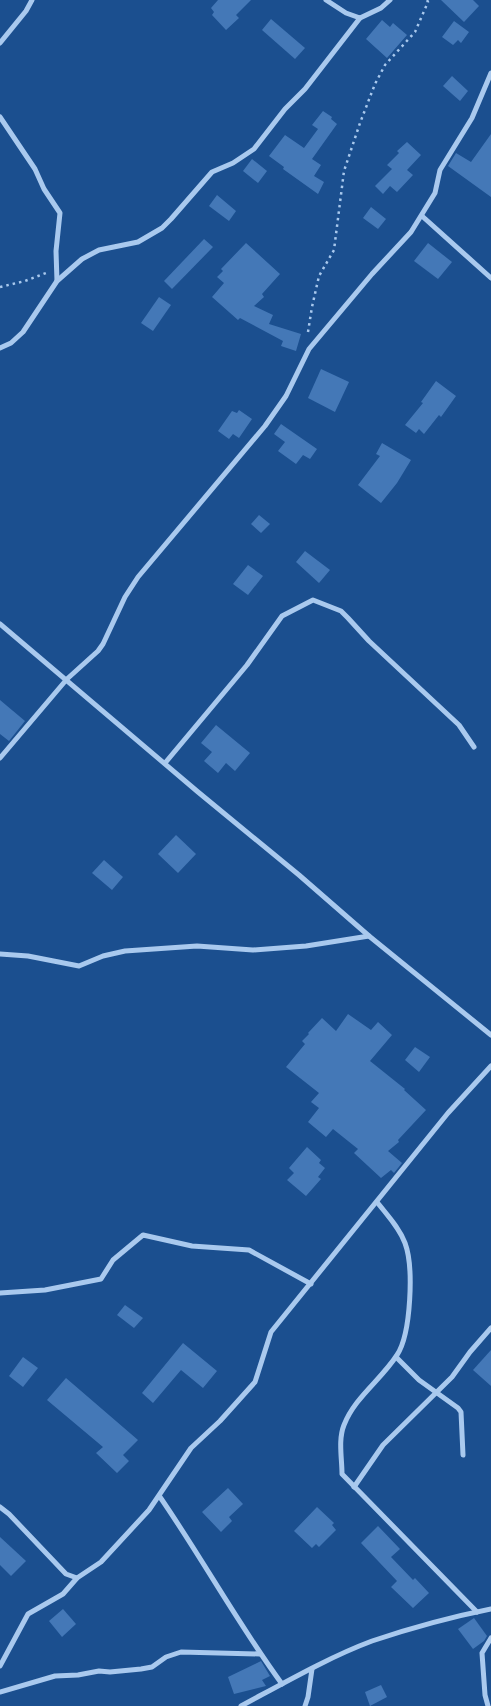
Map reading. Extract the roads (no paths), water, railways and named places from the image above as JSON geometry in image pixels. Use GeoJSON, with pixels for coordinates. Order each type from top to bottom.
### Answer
{"type":"FeatureCollection","features":[{"type":"Feature","properties":{"kind":"street"},"geometry":{"type":"LineString","coordinates":[[0,43],[26,11],[32,0]]}},
{"type":"Feature","properties":{"kind":"street"},"geometry":{"type":"LineString","coordinates":[[326,0],[346,14],[360,18]]}},
{"type":"Feature","properties":{"kind":"street"},"geometry":{"type":"LineString","coordinates":[[0,348],[11,342],[22,332],[57,281],[87,255],[99,250],[134,244],[162,228],[181,210],[212,172],[233,163],[254,149],[360,18],[381,8],[390,0]]}},
{"type":"Feature","properties":{"kind":"street"},"geometry":{"type":"LineString","coordinates":[[0,758],[67,679],[103,644],[125,597],[138,577],[265,426],[286,396],[309,349],[372,274],[411,232],[435,193],[440,170],[472,118],[491,73]]}},
{"type":"Feature","properties":{"kind":"street"},"geometry":{"type":"LineString","coordinates":[[0,117],[35,169],[44,189],[60,213],[56,251],[57,281]]}},
{"type":"Feature","properties":{"kind":"street"},"geometry":{"type":"LineString","coordinates":[[422,216],[491,278]]}},
{"type":"Feature","properties":{"kind":"street"},"geometry":{"type":"LineString","coordinates":[[165,763],[247,665],[282,616],[313,600],[341,611],[361,634],[459,726],[474,747]]}},
{"type":"Feature","properties":{"kind":"street"},"geometry":{"type":"LineString","coordinates":[[0,624],[369,936],[491,1035]]}},
{"type":"Feature","properties":{"kind":"street"},"geometry":{"type":"LineString","coordinates":[[0,954],[28,956],[79,966],[103,956],[125,950],[196,946],[253,950],[306,946],[369,936]]}},
{"type":"Feature","properties":{"kind":"street"},"geometry":{"type":"LineString","coordinates":[[0,1666],[28,1614],[63,1594],[78,1578],[101,1562],[160,1497],[191,1448],[220,1421],[255,1382],[271,1332],[448,1113],[491,1066]]}},
{"type":"Feature","properties":{"kind":"street"},"geometry":{"type":"LineString","coordinates":[[377,1202],[401,1234],[408,1254],[410,1288],[404,1340],[396,1357],[357,1402],[344,1423],[341,1432],[342,1474],[477,1612]]}},
{"type":"Feature","properties":{"kind":"street"},"geometry":{"type":"LineString","coordinates":[[0,1293],[45,1290],[101,1279],[113,1260],[143,1234],[192,1246],[249,1250],[311,1284]]}},
{"type":"Feature","properties":{"kind":"street"},"geometry":{"type":"LineString","coordinates":[[354,1487],[383,1445],[438,1393],[491,1328]]}},
{"type":"Feature","properties":{"kind":"street"},"geometry":{"type":"LineString","coordinates":[[396,1357],[419,1380],[453,1402],[461,1412],[463,1456]]}},
{"type":"Feature","properties":{"kind":"street"},"geometry":{"type":"LineString","coordinates":[[160,1497],[190,1541],[260,1654],[282,1684]]}},
{"type":"Feature","properties":{"kind":"street"},"geometry":{"type":"LineString","coordinates":[[0,1507],[66,1574],[78,1578]]}},
{"type":"Feature","properties":{"kind":"street"},"geometry":{"type":"LineString","coordinates":[[241,1706],[282,1684],[372,1642],[462,1614],[491,1609]]}},
{"type":"Feature","properties":{"kind":"street"},"geometry":{"type":"LineString","coordinates":[[488,1706],[485,1694],[482,1653],[491,1638]]}},
{"type":"Feature","properties":{"kind":"street"},"geometry":{"type":"LineString","coordinates":[[0,1692],[55,1676],[152,1667],[166,1657],[181,1652],[260,1654]]}},
{"type":"Feature","properties":{"kind":"street"},"geometry":{"type":"LineString","coordinates":[[305,1706],[312,1670]]}}]}
